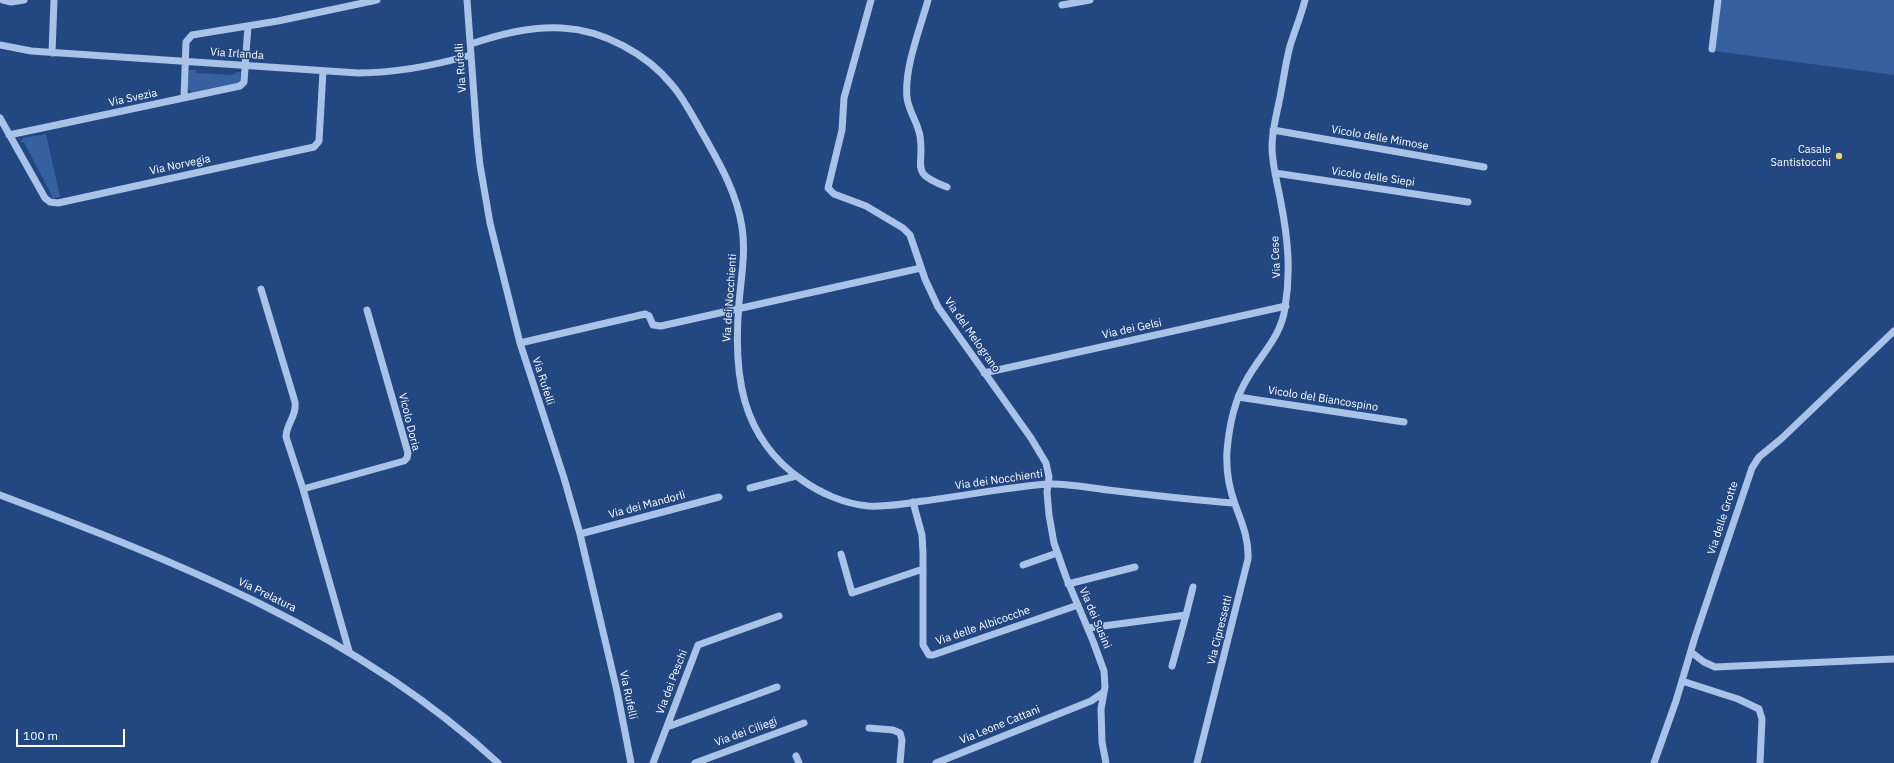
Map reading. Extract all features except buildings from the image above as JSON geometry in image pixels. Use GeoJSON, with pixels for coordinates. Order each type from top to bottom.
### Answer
{"type":"FeatureCollection","features":[{"type":"Feature","properties":{"kind":"street"},"geometry":{"type":"LineString","coordinates":[[3,0],[11,2],[24,0]]}},
{"type":"Feature","properties":{"kind":"street"},"geometry":{"type":"LineString","coordinates":[[52,53],[54,0]]}},
{"type":"Feature","properties":{"kind":"street"},"geometry":{"type":"LineString","coordinates":[[184,98],[186,42],[192,35],[288,20],[378,0]]}},
{"type":"Feature","properties":{"kind":"street","name":"Via Rufelli"},"geometry":{"type":"LineString","coordinates":[[467,0],[472,55],[476,137],[490,223],[520,343],[580,534],[617,691],[631,763]]}},
{"type":"Feature","properties":{"kind":"street","name":"Via del Melograno"},"geometry":{"type":"LineString","coordinates":[[871,0],[844,98],[842,130],[828,188],[834,194],[866,206],[908,233],[914,244],[921,268],[938,307],[1044,460],[1049,474],[1048,484]]}},
{"type":"Feature","properties":{"kind":"street"},"geometry":{"type":"LineString","coordinates":[[928,0],[908,76],[907,97],[920,133],[921,172],[928,180],[947,187]]}},
{"type":"Feature","properties":{"kind":"street"},"geometry":{"type":"LineString","coordinates":[[1062,4],[1090,0]]}},
{"type":"Feature","properties":{"kind":"street","name":"Via Cese"},"geometry":{"type":"LineString","coordinates":[[1234,503],[1228,471],[1227,451],[1238,397],[1251,372],[1278,333],[1283,321],[1286,306],[1289,280],[1289,253],[1272,152],[1273,130],[1288,54],[1305,0]]}},
{"type":"Feature","properties":{"kind":"street"},"geometry":{"type":"LineString","coordinates":[[1712,49],[1718,0]]}},
{"type":"Feature","properties":{"kind":"street"},"geometry":{"type":"LineString","coordinates":[[245,66],[248,26]]}},
{"type":"Feature","properties":{"kind":"street","name":"Via dei Nocchienti"},"geometry":{"type":"LineString","coordinates":[[471,44],[518,32],[548,28],[568,28],[601,37],[627,48],[643,58],[663,74],[678,93],[722,169],[737,204],[742,223],[744,244],[738,310],[738,370],[745,408],[756,430],[769,449],[796,476],[820,491],[855,503],[875,506],[1048,484],[1234,503]]}},
{"type":"Feature","properties":{"kind":"street","name":"Via Irlanda"},"geometry":{"type":"LineString","coordinates":[[0,45],[21,50],[52,53],[364,73],[434,64],[472,55]]}},
{"type":"Feature","properties":{"kind":"street","name":"Via Svezia"},"geometry":{"type":"LineString","coordinates":[[9,135],[240,86],[244,82],[245,66]]}},
{"type":"Feature","properties":{"kind":"street","name":"Via Norvegia"},"geometry":{"type":"LineString","coordinates":[[0,118],[46,198],[50,202],[58,203],[314,147],[319,141],[323,71]]}},
{"type":"Feature","properties":{"kind":"street","name":"Vicolo delle Mimose"},"geometry":{"type":"LineString","coordinates":[[1273,130],[1484,167]]}},
{"type":"Feature","properties":{"kind":"street","name":"Vicolo delle Siepi"},"geometry":{"type":"LineString","coordinates":[[1275,173],[1468,202]]}},
{"type":"Feature","properties":{"kind":"street"},"geometry":{"type":"LineString","coordinates":[[520,343],[643,314],[648,315],[653,325],[659,327],[921,268]]}},
{"type":"Feature","properties":{"kind":"street"},"geometry":{"type":"LineString","coordinates":[[261,290],[295,402],[295,414],[287,430],[286,437],[303,489],[349,651]]}},
{"type":"Feature","properties":{"kind":"street","name":"Via dei Gelsi"},"geometry":{"type":"LineString","coordinates":[[984,373],[1286,306]]}},
{"type":"Feature","properties":{"kind":"street","name":"Vicolo Doria"},"geometry":{"type":"LineString","coordinates":[[303,489],[404,461],[407,458],[408,453],[367,310]]}},
{"type":"Feature","properties":{"kind":"street","name":"Via delle Grotte"},"geometry":{"type":"LineString","coordinates":[[1654,763],[1745,486],[1755,462],[1894,331]]}},
{"type":"Feature","properties":{"kind":"street","name":"Vicolo del Biancospino"},"geometry":{"type":"LineString","coordinates":[[1238,397],[1404,422]]}},
{"type":"Feature","properties":{"kind":"street"},"geometry":{"type":"LineString","coordinates":[[750,488],[796,476]]}},
{"type":"Feature","properties":{"kind":"street","name":"Via dei Susini"},"geometry":{"type":"LineString","coordinates":[[1048,484],[1047,496],[1050,519],[1058,553],[1068,584],[1088,628],[1102,666],[1105,680],[1101,707],[1102,742],[1106,763]]}},
{"type":"Feature","properties":{"kind":"street","name":"Via Prelatura"},"geometry":{"type":"LineString","coordinates":[[0,495],[102,533],[186,569],[270,608],[349,651],[398,682],[441,714],[498,763]]}},
{"type":"Feature","properties":{"kind":"street","name":"Via dei Mandorli"},"geometry":{"type":"LineString","coordinates":[[580,534],[720,497]]}},
{"type":"Feature","properties":{"kind":"street","name":"Via delle Albicocche"},"geometry":{"type":"LineString","coordinates":[[913,502],[922,534],[923,645],[927,653],[931,656],[1078,604]]}},
{"type":"Feature","properties":{"kind":"street","name":"Via Cipressetti"},"geometry":{"type":"LineString","coordinates":[[1197,763],[1248,559],[1246,536],[1234,503]]}},
{"type":"Feature","properties":{"kind":"street"},"geometry":{"type":"LineString","coordinates":[[1023,565],[1058,553]]}},
{"type":"Feature","properties":{"kind":"street"},"geometry":{"type":"LineString","coordinates":[[841,554],[852,594],[923,569]]}},
{"type":"Feature","properties":{"kind":"street"},"geometry":{"type":"LineString","coordinates":[[1068,584],[1135,567]]}},
{"type":"Feature","properties":{"kind":"street"},"geometry":{"type":"LineString","coordinates":[[1172,666],[1194,587]]}},
{"type":"Feature","properties":{"kind":"street","name":"Via dei Peschi"},"geometry":{"type":"LineString","coordinates":[[654,763],[698,645],[779,616]]}},
{"type":"Feature","properties":{"kind":"street"},"geometry":{"type":"LineString","coordinates":[[1088,628],[1186,616]]}},
{"type":"Feature","properties":{"kind":"street"},"geometry":{"type":"LineString","coordinates":[[1690,652],[1704,662],[1715,667],[1894,659]]}},
{"type":"Feature","properties":{"kind":"street"},"geometry":{"type":"LineString","coordinates":[[1682,681],[1738,699],[1759,709],[1762,719],[1760,763]]}},
{"type":"Feature","properties":{"kind":"street"},"geometry":{"type":"LineString","coordinates":[[667,727],[777,687]]}},
{"type":"Feature","properties":{"kind":"street","name":"Via Leone Cattani"},"geometry":{"type":"LineString","coordinates":[[936,763],[1094,699],[1104,692]]}},
{"type":"Feature","properties":{"kind":"street","name":"Via Leone Cattani"},"geometry":{"type":"LineString","coordinates":[[1073,707],[1087,705],[1101,707]]}},
{"type":"Feature","properties":{"kind":"street","name":"Via dei Ciliegi"},"geometry":{"type":"LineString","coordinates":[[695,763],[804,722]]}},
{"type":"Feature","properties":{"kind":"street"},"geometry":{"type":"LineString","coordinates":[[869,728],[892,730],[900,733],[902,740],[900,763]]}},
{"type":"Feature","properties":{"kind":"shaded area"},"geometry":{"type":"Polygon","coordinates":[[[1721,0],[1894,0],[1894,75],[1714,51],[1721,0]]]}},
{"type":"Feature","properties":{"kind":"shaded area"},"geometry":{"type":"Polygon","coordinates":[[[188,70],[196,70],[196,73],[233,75],[237,72],[241,72],[238,83],[192,92],[188,90],[188,70]]]}},
{"type":"Feature","properties":{"kind":"shaded area"},"geometry":{"type":"Polygon","coordinates":[[[46,134],[60,197],[53,198],[24,142],[20,143],[23,138],[46,134]]]}},
{"type":"Feature","properties":{"kind":"place","name":"Casale Santistocchi"},"geometry":{"type":"Point","coordinates":[1839,156]}}]}
